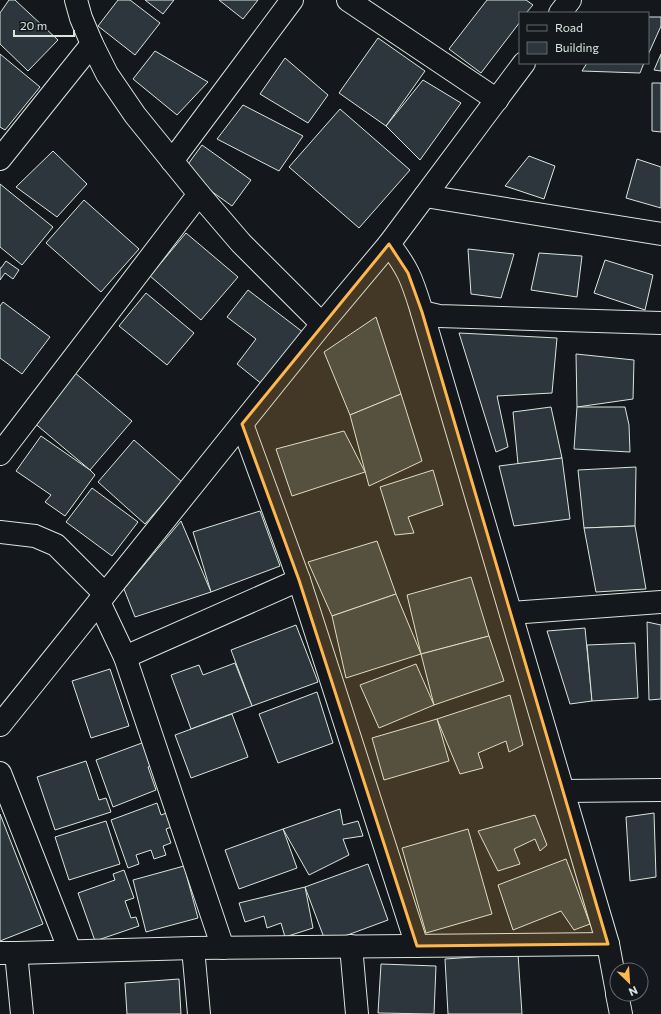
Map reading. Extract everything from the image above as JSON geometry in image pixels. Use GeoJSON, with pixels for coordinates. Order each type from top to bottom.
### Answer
{"type":"FeatureCollection","features":[{"type":"Feature","properties":{"kind":"street"},"geometry":{"type":"LineString","coordinates":[[76,0],[81,18],[107,74],[134,115],[241,243],[322,324]]}},
{"type":"Feature","properties":{"kind":"street"},"geometry":{"type":"LineString","coordinates":[[172,161],[292,0]]}},
{"type":"Feature","properties":{"kind":"street"},"geometry":{"type":"LineString","coordinates":[[348,0],[497,100]]}},
{"type":"Feature","properties":{"kind":"street"},"geometry":{"type":"LineString","coordinates":[[561,12],[570,0]]}},
{"type":"Feature","properties":{"kind":"street"},"geometry":{"type":"LineString","coordinates":[[0,159],[92,44]]}},
{"type":"Feature","properties":{"kind":"street"},"geometry":{"type":"LineString","coordinates":[[0,725],[322,324],[389,244],[523,64]]}},
{"type":"Feature","properties":{"kind":"street"},"geometry":{"type":"LineString","coordinates":[[0,454],[199,194]]}},
{"type":"Feature","properties":{"kind":"street"},"geometry":{"type":"LineString","coordinates":[[425,196],[661,234]]}},
{"type":"Feature","properties":{"kind":"street"},"geometry":{"type":"LineString","coordinates":[[389,244],[408,272],[416,291],[564,791],[608,944],[611,962]]}},
{"type":"Feature","properties":{"kind":"street"},"geometry":{"type":"LineString","coordinates":[[422,312],[439,316],[661,323]]}},
{"type":"Feature","properties":{"kind":"street"},"geometry":{"type":"LineString","coordinates":[[242,424],[299,580],[417,946]]}},
{"type":"Feature","properties":{"kind":"street"},"geometry":{"type":"LineString","coordinates":[[0,532],[35,536],[56,545],[102,598],[125,657],[223,948]]}},
{"type":"Feature","properties":{"kind":"street"},"geometry":{"type":"LineString","coordinates":[[125,657],[299,580]]}},
{"type":"Feature","properties":{"kind":"street"},"geometry":{"type":"LineString","coordinates":[[511,613],[661,602]]}},
{"type":"Feature","properties":{"kind":"street"},"geometry":{"type":"LineString","coordinates":[[0,773],[70,951]]}},
{"type":"Feature","properties":{"kind":"street"},"geometry":{"type":"LineString","coordinates":[[564,791],[661,790]]}},
{"type":"Feature","properties":{"kind":"street"},"geometry":{"type":"LineString","coordinates":[[22,1014],[8,953],[193,948],[608,944]]}},
{"type":"Feature","properties":{"kind":"street"},"geometry":{"type":"LineString","coordinates":[[351,946],[357,1014]]}},
{"type":"Feature","properties":{"kind":"street"},"geometry":{"type":"LineString","coordinates":[[193,948],[199,1014]]}},
{"type":"Feature","properties":{"kind":"street"},"geometry":{"type":"LineString","coordinates":[[619,1002],[621,1014]]}},
{"type":"Feature","properties":{"kind":"highlighted area"},"geometry":{"type":"Polygon","coordinates":[[[389,244],[408,273],[422,312],[608,944],[417,946],[299,580],[242,424],[389,244]]]}},
{"type":"Feature","properties":{"kind":"building"},"geometry":{"type":"Polygon","coordinates":[[[9,0],[15,0],[58,40],[28,71],[0,44],[0,13],[9,0]]]}},
{"type":"Feature","properties":{"kind":"building"},"geometry":{"type":"Polygon","coordinates":[[[118,0],[130,0],[160,23],[135,55],[98,26],[118,0]]]}},
{"type":"Feature","properties":{"kind":"building"},"geometry":{"type":"Polygon","coordinates":[[[145,0],[174,0],[163,14],[145,0]]]}},
{"type":"Feature","properties":{"kind":"building"},"geometry":{"type":"Polygon","coordinates":[[[219,0],[258,0],[243,19],[219,0]]]}},
{"type":"Feature","properties":{"kind":"building"},"geometry":{"type":"Polygon","coordinates":[[[487,0],[526,0],[533,5],[527,12],[519,12],[519,23],[481,73],[449,49],[487,0]]]}},
{"type":"Feature","properties":{"kind":"building"},"geometry":{"type":"Polygon","coordinates":[[[649,17],[661,17],[661,26],[649,53],[649,17]]]}},
{"type":"Feature","properties":{"kind":"building"},"geometry":{"type":"Polygon","coordinates":[[[378,38],[425,71],[386,126],[339,93],[378,38]]]}},
{"type":"Feature","properties":{"kind":"building"},"geometry":{"type":"Polygon","coordinates":[[[155,51],[208,82],[177,115],[133,79],[155,51]]]}},
{"type":"Feature","properties":{"kind":"building"},"geometry":{"type":"Polygon","coordinates":[[[0,54],[40,87],[5,130],[0,127],[0,54]]]}},
{"type":"Feature","properties":{"kind":"building"},"geometry":{"type":"Polygon","coordinates":[[[661,54],[661,71],[654,70],[661,54]]]}},
{"type":"Feature","properties":{"kind":"building"},"geometry":{"type":"Polygon","coordinates":[[[285,58],[328,95],[308,123],[260,94],[285,58]]]}},
{"type":"Feature","properties":{"kind":"building"},"geometry":{"type":"Polygon","coordinates":[[[586,64],[644,64],[640,73],[582,71],[586,64]]]}},
{"type":"Feature","properties":{"kind":"building"},"geometry":{"type":"Polygon","coordinates":[[[423,80],[461,103],[420,160],[386,126],[423,80]]]}},
{"type":"Feature","properties":{"kind":"building"},"geometry":{"type":"Polygon","coordinates":[[[652,83],[661,83],[661,132],[652,131],[652,83]]]}},
{"type":"Feature","properties":{"kind":"building"},"geometry":{"type":"Polygon","coordinates":[[[243,105],[303,136],[279,171],[217,139],[243,105]]]}},
{"type":"Feature","properties":{"kind":"building"},"geometry":{"type":"Polygon","coordinates":[[[340,109],[410,170],[359,228],[289,167],[340,109]]]}},
{"type":"Feature","properties":{"kind":"building"},"geometry":{"type":"Polygon","coordinates":[[[202,145],[251,180],[232,206],[183,171],[202,145]]]}},
{"type":"Feature","properties":{"kind":"building"},"geometry":{"type":"Polygon","coordinates":[[[53,151],[87,184],[57,217],[16,187],[53,151]]]}},
{"type":"Feature","properties":{"kind":"building"},"geometry":{"type":"Polygon","coordinates":[[[529,156],[555,166],[544,199],[505,186],[529,156]]]}},
{"type":"Feature","properties":{"kind":"building"},"geometry":{"type":"Polygon","coordinates":[[[637,159],[661,167],[661,208],[626,198],[637,159]]]}},
{"type":"Feature","properties":{"kind":"building"},"geometry":{"type":"Polygon","coordinates":[[[0,184],[53,227],[22,265],[0,247],[0,184]]]}},
{"type":"Feature","properties":{"kind":"building"},"geometry":{"type":"Polygon","coordinates":[[[84,200],[139,249],[101,292],[46,243],[84,200]]]}},
{"type":"Feature","properties":{"kind":"building"},"geometry":{"type":"Polygon","coordinates":[[[186,233],[238,277],[201,320],[150,276],[186,233]]]}},
{"type":"Feature","properties":{"kind":"building"},"geometry":{"type":"Polygon","coordinates":[[[468,249],[514,254],[501,298],[471,294],[468,249]]]}},
{"type":"Feature","properties":{"kind":"building"},"geometry":{"type":"Polygon","coordinates":[[[539,253],[582,256],[577,297],[531,290],[539,253]]]}},
{"type":"Feature","properties":{"kind":"building"},"geometry":{"type":"Polygon","coordinates":[[[605,260],[653,275],[645,310],[594,293],[605,260]]]}},
{"type":"Feature","properties":{"kind":"building"},"geometry":{"type":"Polygon","coordinates":[[[6,261],[19,270],[13,279],[5,273],[0,280],[0,268],[6,261]]]}},
{"type":"Feature","properties":{"kind":"building"},"geometry":{"type":"Polygon","coordinates":[[[248,290],[304,333],[263,385],[237,364],[256,339],[227,317],[248,290]]]}},
{"type":"Feature","properties":{"kind":"building"},"geometry":{"type":"Polygon","coordinates":[[[146,293],[194,333],[167,365],[119,326],[146,293]]]}},
{"type":"Feature","properties":{"kind":"building"},"geometry":{"type":"Polygon","coordinates":[[[3,302],[50,337],[22,374],[0,358],[0,306],[3,302]]]}},
{"type":"Feature","properties":{"kind":"building"},"geometry":{"type":"Polygon","coordinates":[[[376,317],[401,394],[350,415],[324,352],[376,317]]]}},
{"type":"Feature","properties":{"kind":"building"},"geometry":{"type":"Polygon","coordinates":[[[459,333],[557,338],[552,393],[497,396],[508,447],[496,452],[459,333]]]}},
{"type":"Feature","properties":{"kind":"building"},"geometry":{"type":"Polygon","coordinates":[[[576,354],[634,360],[633,399],[577,407],[576,354]]]}},
{"type":"Feature","properties":{"kind":"building"},"geometry":{"type":"Polygon","coordinates":[[[74,372],[132,421],[90,470],[32,421],[74,372]]]}},
{"type":"Feature","properties":{"kind":"building"},"geometry":{"type":"Polygon","coordinates":[[[401,394],[422,461],[369,486],[350,415],[401,394]]]}},
{"type":"Feature","properties":{"kind":"building"},"geometry":{"type":"Polygon","coordinates":[[[551,407],[562,458],[518,464],[513,412],[551,407]]]}},
{"type":"Feature","properties":{"kind":"building"},"geometry":{"type":"Polygon","coordinates":[[[577,407],[625,407],[629,425],[630,452],[574,449],[577,407]]]}},
{"type":"Feature","properties":{"kind":"building"},"geometry":{"type":"Polygon","coordinates":[[[344,431],[365,472],[292,496],[276,449],[344,431]]]}},
{"type":"Feature","properties":{"kind":"building"},"geometry":{"type":"Polygon","coordinates":[[[41,436],[95,475],[65,516],[45,502],[51,495],[16,471],[41,436]]]}},
{"type":"Feature","properties":{"kind":"building"},"geometry":{"type":"Polygon","coordinates":[[[134,440],[182,482],[145,524],[98,482],[134,440]]]}},
{"type":"Feature","properties":{"kind":"building"},"geometry":{"type":"Polygon","coordinates":[[[562,458],[570,519],[514,526],[499,466],[562,458]]]}},
{"type":"Feature","properties":{"kind":"building"},"geometry":{"type":"Polygon","coordinates":[[[636,467],[635,526],[584,528],[578,470],[636,467]]]}},
{"type":"Feature","properties":{"kind":"building"},"geometry":{"type":"Polygon","coordinates":[[[433,470],[443,505],[408,517],[414,533],[395,535],[380,487],[433,470]]]}},
{"type":"Feature","properties":{"kind":"building"},"geometry":{"type":"Polygon","coordinates":[[[92,488],[138,522],[112,556],[66,522],[92,488]]]}},
{"type":"Feature","properties":{"kind":"building"},"geometry":{"type":"Polygon","coordinates":[[[260,511],[280,566],[211,592],[193,532],[260,511]]]}},
{"type":"Feature","properties":{"kind":"building"},"geometry":{"type":"Polygon","coordinates":[[[181,521],[211,592],[135,617],[124,589],[181,521]]]}},
{"type":"Feature","properties":{"kind":"building"},"geometry":{"type":"Polygon","coordinates":[[[635,526],[646,589],[596,592],[584,528],[635,526]]]}},
{"type":"Feature","properties":{"kind":"building"},"geometry":{"type":"Polygon","coordinates":[[[377,541],[396,594],[332,616],[308,562],[377,541]]]}},
{"type":"Feature","properties":{"kind":"building"},"geometry":{"type":"Polygon","coordinates":[[[471,577],[489,636],[421,654],[407,595],[471,577]]]}},
{"type":"Feature","properties":{"kind":"building"},"geometry":{"type":"Polygon","coordinates":[[[396,594],[421,654],[346,678],[332,616],[396,594]]]}},
{"type":"Feature","properties":{"kind":"building"},"geometry":{"type":"Polygon","coordinates":[[[647,622],[661,625],[661,699],[649,700],[647,622]]]}},
{"type":"Feature","properties":{"kind":"building"},"geometry":{"type":"Polygon","coordinates":[[[296,625],[318,682],[252,706],[231,650],[296,625]]]}},
{"type":"Feature","properties":{"kind":"building"},"geometry":{"type":"Polygon","coordinates":[[[585,628],[592,701],[570,704],[547,631],[585,628]]]}},
{"type":"Feature","properties":{"kind":"building"},"geometry":{"type":"Polygon","coordinates":[[[489,636],[504,681],[434,705],[421,654],[489,636]]]}},
{"type":"Feature","properties":{"kind":"building"},"geometry":{"type":"Polygon","coordinates":[[[635,643],[638,698],[592,701],[587,645],[635,643]]]}},
{"type":"Feature","properties":{"kind":"building"},"geometry":{"type":"Polygon","coordinates":[[[235,663],[252,706],[191,729],[171,675],[199,665],[203,675],[235,663]]]}},
{"type":"Feature","properties":{"kind":"building"},"geometry":{"type":"Polygon","coordinates":[[[416,664],[434,705],[379,728],[360,685],[416,664]]]}},
{"type":"Feature","properties":{"kind":"building"},"geometry":{"type":"Polygon","coordinates":[[[110,669],[129,726],[91,738],[72,681],[110,669]]]}},
{"type":"Feature","properties":{"kind":"building"},"geometry":{"type":"Polygon","coordinates":[[[317,692],[333,743],[278,763],[259,714],[317,692]]]}},
{"type":"Feature","properties":{"kind":"building"},"geometry":{"type":"Polygon","coordinates":[[[510,695],[523,745],[509,752],[506,741],[478,753],[483,768],[460,774],[437,719],[510,695]]]}},
{"type":"Feature","properties":{"kind":"building"},"geometry":{"type":"Polygon","coordinates":[[[232,714],[248,757],[191,778],[175,735],[232,714]]]}},
{"type":"Feature","properties":{"kind":"building"},"geometry":{"type":"Polygon","coordinates":[[[437,719],[449,761],[384,780],[372,738],[437,719]]]}},
{"type":"Feature","properties":{"kind":"building"},"geometry":{"type":"Polygon","coordinates":[[[142,743],[155,764],[148,767],[156,790],[113,807],[96,760],[142,743]]]}},
{"type":"Feature","properties":{"kind":"building"},"geometry":{"type":"Polygon","coordinates":[[[86,761],[99,800],[106,798],[111,812],[55,830],[37,777],[86,761]]]}},
{"type":"Feature","properties":{"kind":"building"},"geometry":{"type":"Polygon","coordinates":[[[157,803],[161,815],[169,812],[174,826],[166,829],[171,843],[163,846],[166,855],[154,859],[151,850],[136,855],[139,864],[128,868],[111,820],[157,803]]]}},
{"type":"Feature","properties":{"kind":"building"},"geometry":{"type":"Polygon","coordinates":[[[340,809],[343,825],[358,821],[363,836],[343,839],[349,855],[309,875],[283,829],[340,809]]]}},
{"type":"Feature","properties":{"kind":"building"},"geometry":{"type":"Polygon","coordinates":[[[654,813],[656,877],[630,881],[626,817],[654,813]]]}},
{"type":"Feature","properties":{"kind":"building"},"geometry":{"type":"Polygon","coordinates":[[[0,814],[43,924],[0,941],[0,814]]]}},
{"type":"Feature","properties":{"kind":"building"},"geometry":{"type":"Polygon","coordinates":[[[535,815],[547,845],[540,851],[535,839],[514,849],[520,864],[498,871],[478,831],[535,815]]]}},
{"type":"Feature","properties":{"kind":"building"},"geometry":{"type":"Polygon","coordinates":[[[106,821],[120,864],[69,880],[55,837],[106,821]]]}},
{"type":"Feature","properties":{"kind":"building"},"geometry":{"type":"Polygon","coordinates":[[[283,829],[297,868],[239,889],[225,850],[283,829]]]}},
{"type":"Feature","properties":{"kind":"building"},"geometry":{"type":"Polygon","coordinates":[[[468,829],[492,914],[426,933],[402,848],[468,829]]]}},
{"type":"Feature","properties":{"kind":"building"},"geometry":{"type":"Polygon","coordinates":[[[566,859],[590,924],[574,930],[561,911],[513,930],[498,885],[566,859]]]}},
{"type":"Feature","properties":{"kind":"building"},"geometry":{"type":"Polygon","coordinates":[[[368,864],[388,920],[326,943],[305,887],[368,864]]]}},
{"type":"Feature","properties":{"kind":"building"},"geometry":{"type":"Polygon","coordinates":[[[184,866],[198,918],[146,932],[133,880],[184,866]]]}},
{"type":"Feature","properties":{"kind":"building"},"geometry":{"type":"Polygon","coordinates":[[[124,870],[134,898],[125,901],[131,918],[136,917],[139,926],[95,941],[78,893],[115,880],[113,874],[124,870]]]}},
{"type":"Feature","properties":{"kind":"building"},"geometry":{"type":"Polygon","coordinates":[[[305,887],[313,928],[285,937],[281,923],[267,928],[264,916],[245,922],[239,903],[305,887]]]}},
{"type":"Feature","properties":{"kind":"building"},"geometry":{"type":"Polygon","coordinates":[[[518,954],[522,1014],[448,1014],[445,959],[518,954]]]}},
{"type":"Feature","properties":{"kind":"building"},"geometry":{"type":"Polygon","coordinates":[[[381,964],[436,966],[434,1014],[378,1013],[381,964]]]}},
{"type":"Feature","properties":{"kind":"building"},"geometry":{"type":"Polygon","coordinates":[[[179,979],[181,1014],[127,1014],[125,983],[179,979]]]}}]}
